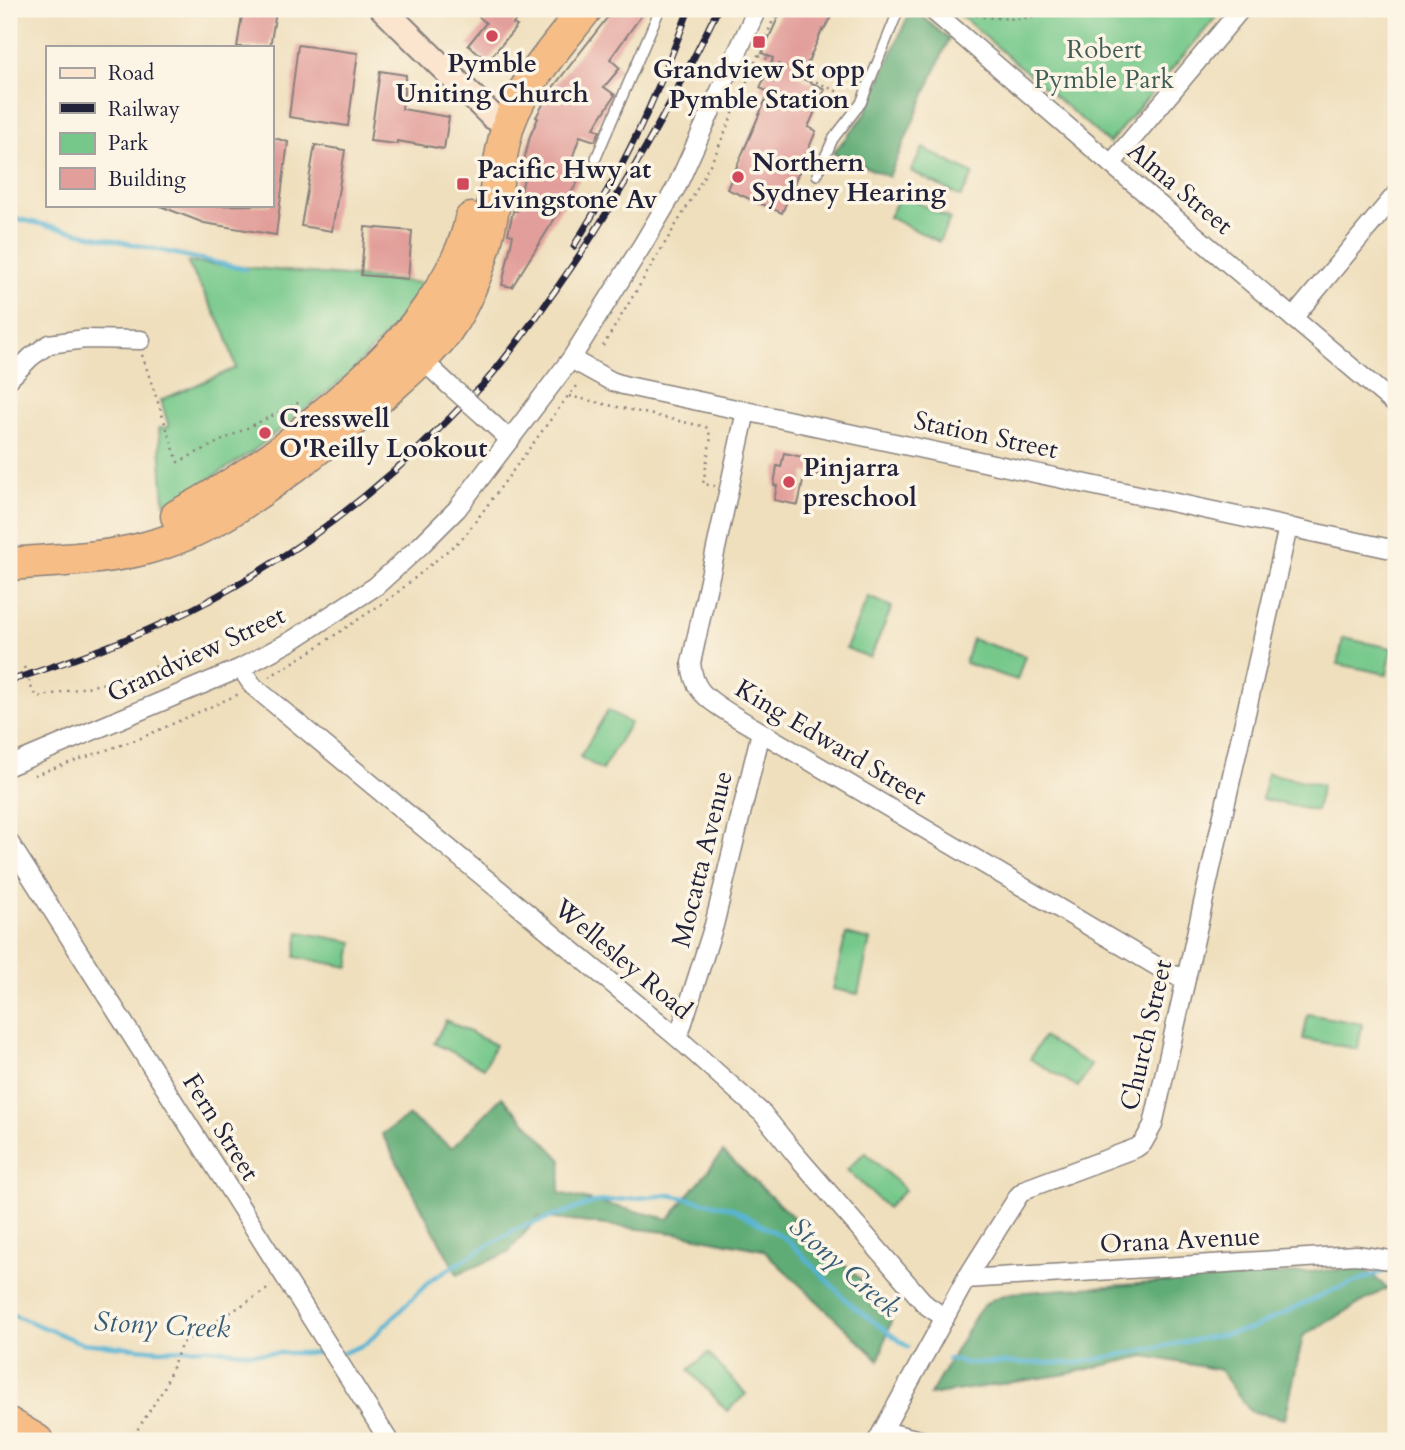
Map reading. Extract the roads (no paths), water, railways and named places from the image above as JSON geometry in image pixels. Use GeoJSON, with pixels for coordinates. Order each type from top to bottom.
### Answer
{"type":"FeatureCollection","features":[{"type":"Feature","properties":{"kind":"highway"},"geometry":{"type":"LineString","coordinates":[[9,547],[107,538],[146,530],[175,518],[283,449],[373,372],[444,333],[461,307],[476,274],[486,240],[500,160],[504,87],[559,9]]}},
{"type":"Feature","properties":{"kind":"highway"},"geometry":{"type":"LineString","coordinates":[[501,120],[586,9]]}},
{"type":"Feature","properties":{"kind":"highway"},"geometry":{"type":"LineString","coordinates":[[9,564],[116,554],[146,548],[183,536],[217,519],[258,494],[363,412],[412,350]]}},
{"type":"Feature","properties":{"kind":"highway"},"geometry":{"type":"LineString","coordinates":[[9,1424],[37,1441]]}},
{"type":"Feature","properties":{"kind":"street"},"geometry":{"type":"LineString","coordinates":[[383,9],[501,120]]}},
{"type":"Feature","properties":{"kind":"street","name":"Grandview Street"},"geometry":{"type":"LineString","coordinates":[[9,766],[241,668],[290,642],[376,586],[457,509],[571,359],[677,186],[757,9]]}},
{"type":"Feature","properties":{"kind":"street","name":"Alma Street"},"geometry":{"type":"LineString","coordinates":[[931,9],[1396,405]]}},
{"type":"Feature","properties":{"kind":"street"},"geometry":{"type":"LineString","coordinates":[[1111,164],[1241,9]]}},
{"type":"Feature","properties":{"kind":"street"},"geometry":{"type":"LineString","coordinates":[[1293,318],[1396,194]]}},
{"type":"Feature","properties":{"kind":"street"},"geometry":{"type":"LineString","coordinates":[[9,379],[49,344],[85,339],[138,340]]}},
{"type":"Feature","properties":{"kind":"street"},"geometry":{"type":"LineString","coordinates":[[412,350],[510,440]]}},
{"type":"Feature","properties":{"kind":"street","name":"Station Street"},"geometry":{"type":"LineString","coordinates":[[571,359],[611,381],[623,384],[1396,550]]}},
{"type":"Feature","properties":{"kind":"street","name":"King Edward Street"},"geometry":{"type":"LineString","coordinates":[[746,411],[691,663],[699,690],[761,732],[1170,974],[1186,978]]}},
{"type":"Feature","properties":{"kind":"street","name":"Church Street"},"geometry":{"type":"LineString","coordinates":[[880,1436],[966,1279],[1019,1195],[1026,1189],[1136,1148],[1143,1143],[1153,1125],[1288,527]]}},
{"type":"Feature","properties":{"kind":"street","name":"Wellesley Road"},"geometry":{"type":"LineString","coordinates":[[241,668],[253,686],[678,1038],[763,1114],[926,1306],[945,1318]]}},
{"type":"Feature","properties":{"kind":"street","name":"Mocatta Avenue"},"geometry":{"type":"LineString","coordinates":[[678,1038],[714,925],[761,732]]}},
{"type":"Feature","properties":{"kind":"street","name":"Fern Street"},"geometry":{"type":"LineString","coordinates":[[9,842],[389,1441]]}},
{"type":"Feature","properties":{"kind":"street","name":"Orana Avenue"},"geometry":{"type":"LineString","coordinates":[[966,1279],[1356,1255],[1396,1263]]}},
{"type":"Feature","properties":{"kind":"street"},"geometry":{"type":"LineString","coordinates":[[880,1436],[924,1441]]}},
{"type":"Feature","properties":{"kind":"lane"},"geometry":{"type":"LineString","coordinates":[[596,158],[660,9]]}},
{"type":"Feature","properties":{"kind":"lane"},"geometry":{"type":"LineString","coordinates":[[817,175],[833,139],[861,103],[899,9]]}},
{"type":"Feature","properties":{"kind":"waterway"},"geometry":{"type":"LineString","coordinates":[[9,217],[245,269]]}},
{"type":"Feature","properties":{"kind":"waterway","name":"Stony Creek"},"geometry":{"type":"LineString","coordinates":[[343,1353],[366,1344],[432,1279],[516,1229],[595,1202],[670,1195],[732,1208],[788,1240],[850,1304],[908,1347]]}},
{"type":"Feature","properties":{"kind":"waterway","name":"Stony Creek"},"geometry":{"type":"LineString","coordinates":[[948,1359],[965,1363],[1078,1363],[1251,1329],[1326,1293],[1392,1268]]}},
{"type":"Feature","properties":{"kind":"waterway","name":"Stony Creek"},"geometry":{"type":"LineString","coordinates":[[9,1313],[81,1343],[159,1350],[205,1348],[252,1353],[318,1353]]}},
{"type":"Feature","properties":{"kind":"railway"},"geometry":{"type":"LineString","coordinates":[[574,246],[633,143],[663,77],[689,9]]}},
{"type":"Feature","properties":{"kind":"railway"},"geometry":{"type":"LineString","coordinates":[[9,681],[137,635],[210,600],[275,561],[337,518],[422,445],[493,373],[580,255],[643,152],[718,9]]}},
{"type":"Feature","properties":{"kind":"place","name":"Pymble Uniting Church"},"geometry":{"type":"Point","coordinates":[492,36]}},
{"type":"Feature","properties":{"kind":"place","name":"Grandview St opp Pymble Station"},"geometry":{"type":"Point","coordinates":[759,42]}},
{"type":"Feature","properties":{"kind":"place","name":"Northern Sydney Hearing"},"geometry":{"type":"Point","coordinates":[738,177]}},
{"type":"Feature","properties":{"kind":"place","name":"Pacific Hwy at Livingstone Av"},"geometry":{"type":"Point","coordinates":[463,184]}},
{"type":"Feature","properties":{"kind":"place","name":"Cresswell O'Reilly Lookout"},"geometry":{"type":"Point","coordinates":[265,433]}},
{"type":"Feature","properties":{"kind":"place","name":"Pinjarra preschool"},"geometry":{"type":"Point","coordinates":[789,482]}},
{"type":"Feature","properties":{"kind":"park label","name":"Robert Pymble Park"},"geometry":{"type":"Point","coordinates":[1104,64]}}]}
